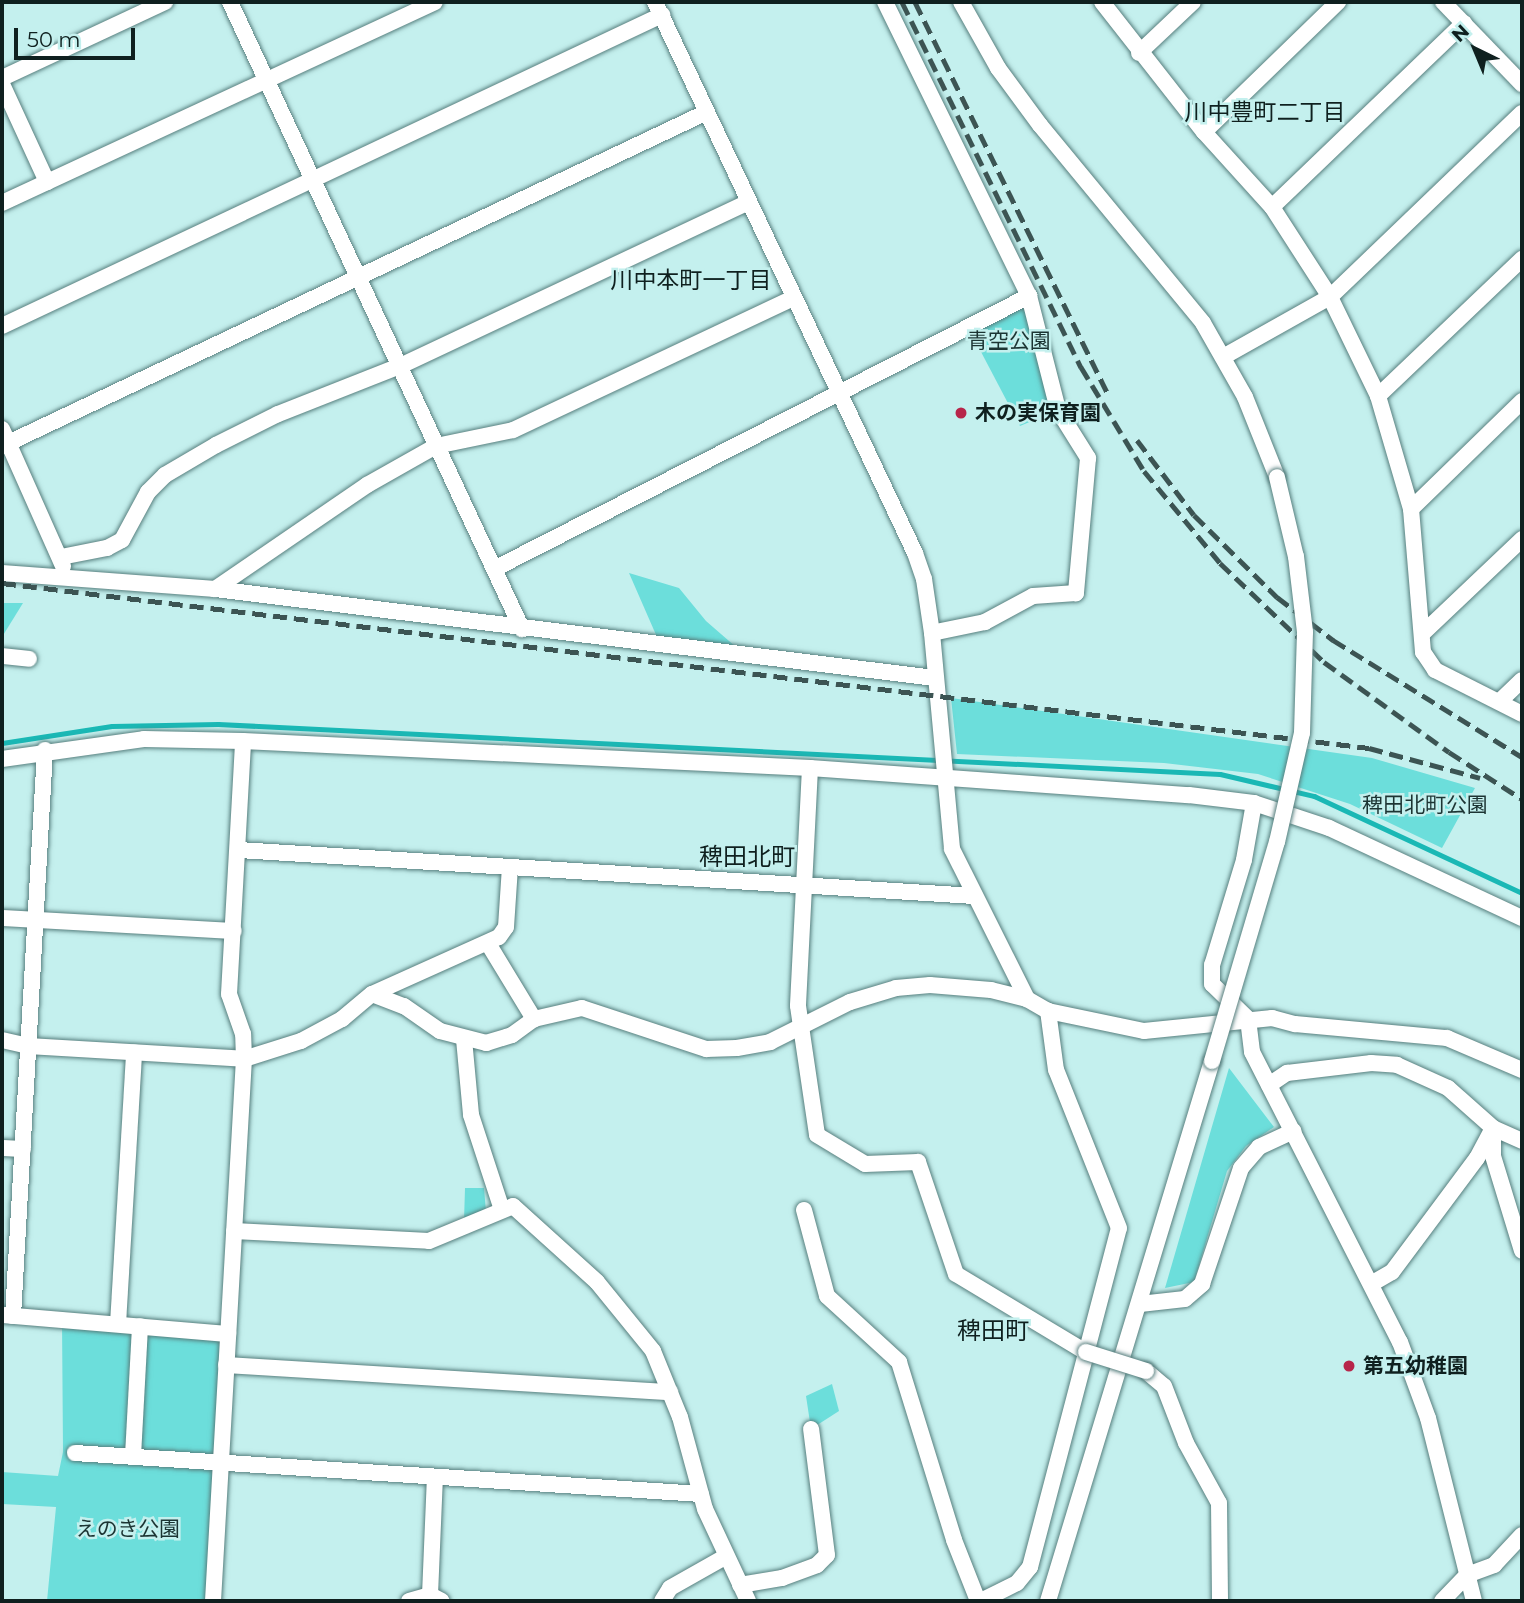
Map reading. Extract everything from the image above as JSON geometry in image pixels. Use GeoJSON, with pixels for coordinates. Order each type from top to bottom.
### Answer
{"type":"FeatureCollection","features":[{"type":"Feature","properties":{"kind":"street"},"geometry":{"type":"LineString","coordinates":[[2,78],[165,2]]}},
{"type":"Feature","properties":{"kind":"street"},"geometry":{"type":"LineString","coordinates":[[230,2],[523,629]]}},
{"type":"Feature","properties":{"kind":"street"},"geometry":{"type":"LineString","coordinates":[[2,203],[435,2]]}},
{"type":"Feature","properties":{"kind":"street"},"geometry":{"type":"LineString","coordinates":[[886,2],[1029,296],[1058,410],[1088,458],[1076,593],[1033,596],[985,622],[932,633]]}},
{"type":"Feature","properties":{"kind":"street"},"geometry":{"type":"LineString","coordinates":[[961,2],[998,68],[1033,116],[1163,270],[1223,357],[1245,397],[1277,477],[1296,557],[1305,632],[1302,733],[1277,842],[1140,1304],[1048,1601]]}},
{"type":"Feature","properties":{"kind":"street"},"geometry":{"type":"LineString","coordinates":[[1102,2],[1139,53],[1204,132],[1272,208],[1330,297],[1378,396],[1411,509],[1423,652],[1435,670],[1522,714]]}},
{"type":"Feature","properties":{"kind":"street"},"geometry":{"type":"LineString","coordinates":[[1139,53],[1193,2]]}},
{"type":"Feature","properties":{"kind":"street"},"geometry":{"type":"LineString","coordinates":[[1204,132],[1338,2]]}},
{"type":"Feature","properties":{"kind":"street"},"geometry":{"type":"LineString","coordinates":[[1443,2],[1522,84]]}},
{"type":"Feature","properties":{"kind":"street"},"geometry":{"type":"LineString","coordinates":[[2,326],[314,178],[659,9],[794,298],[844,394],[915,553],[924,579],[932,633],[952,849],[1027,999]]}},
{"type":"Feature","properties":{"kind":"street"},"geometry":{"type":"LineString","coordinates":[[1272,208],[1464,23]]}},
{"type":"Feature","properties":{"kind":"street"},"geometry":{"type":"LineString","coordinates":[[2,84],[47,182]]}},
{"type":"Feature","properties":{"kind":"street"},"geometry":{"type":"LineString","coordinates":[[67,578],[61,558],[4,439],[358,277],[707,112]]}},
{"type":"Feature","properties":{"kind":"street"},"geometry":{"type":"LineString","coordinates":[[1223,357],[1330,297],[1522,113]]}},
{"type":"Feature","properties":{"kind":"street"},"geometry":{"type":"LineString","coordinates":[[61,558],[107,548],[122,540],[148,492],[165,475],[216,445],[278,414],[400,366],[748,202]]}},
{"type":"Feature","properties":{"kind":"street"},"geometry":{"type":"LineString","coordinates":[[1378,396],[1522,259]]}},
{"type":"Feature","properties":{"kind":"street"},"geometry":{"type":"LineString","coordinates":[[494,569],[844,394],[1029,296]]}},
{"type":"Feature","properties":{"kind":"street"},"geometry":{"type":"LineString","coordinates":[[215,589],[367,485],[436,446],[513,430],[794,298]]}},
{"type":"Feature","properties":{"kind":"street"},"geometry":{"type":"LineString","coordinates":[[1411,509],[1522,401]]}},
{"type":"Feature","properties":{"kind":"street"},"geometry":{"type":"LineString","coordinates":[[1422,634],[1522,539]]}},
{"type":"Feature","properties":{"kind":"street"},"geometry":{"type":"LineString","coordinates":[[2,573],[215,589],[935,678]]}},
{"type":"Feature","properties":{"kind":"street"},"geometry":{"type":"LineString","coordinates":[[2,656],[29,659]]}},
{"type":"Feature","properties":{"kind":"street"},"geometry":{"type":"LineString","coordinates":[[1500,701],[1522,680]]}},
{"type":"Feature","properties":{"kind":"street"},"geometry":{"type":"LineString","coordinates":[[2,759],[45,750],[144,739],[243,741],[810,768],[1189,795],[1254,803],[1369,844],[1522,918]]}},
{"type":"Feature","properties":{"kind":"street"},"geometry":{"type":"LineString","coordinates":[[213,1601],[244,1059],[243,1034],[229,994],[243,741]]}},
{"type":"Feature","properties":{"kind":"street"},"geometry":{"type":"LineString","coordinates":[[45,750],[23,1149],[8,1316],[228,1334]]}},
{"type":"Feature","properties":{"kind":"street"},"geometry":{"type":"LineString","coordinates":[[810,768],[798,1006],[817,1135],[865,1164],[918,1162],[957,1274],[1086,1352],[1146,1371],[1164,1385],[1186,1443],[1219,1503],[1220,1601]]}},
{"type":"Feature","properties":{"kind":"street"},"geometry":{"type":"LineString","coordinates":[[1254,803],[1244,860],[1212,965],[1212,984],[1248,1019],[1252,1052],[1371,1284],[1420,1394],[1474,1601]]}},
{"type":"Feature","properties":{"kind":"street"},"geometry":{"type":"LineString","coordinates":[[239,850],[975,896]]}},
{"type":"Feature","properties":{"kind":"street"},"geometry":{"type":"LineString","coordinates":[[2,1040],[28,1046],[244,1059],[301,1041],[342,1019],[372,994],[489,945],[506,927],[510,867]]}},
{"type":"Feature","properties":{"kind":"street"},"geometry":{"type":"LineString","coordinates":[[2,918],[234,931]]}},
{"type":"Feature","properties":{"kind":"street"},"geometry":{"type":"LineString","coordinates":[[489,945],[534,1019]]}},
{"type":"Feature","properties":{"kind":"street"},"geometry":{"type":"LineString","coordinates":[[372,994],[464,1039],[486,1043],[512,1035],[534,1019],[582,1008],[706,1049],[770,1042],[803,1029],[850,1002],[896,988],[956,986],[1027,999],[1048,1011],[1144,1031],[1272,1018],[1295,1024],[1447,1038],[1522,1070]]}},
{"type":"Feature","properties":{"kind":"street"},"geometry":{"type":"LineString","coordinates":[[804,1210],[827,1296],[900,1362],[954,1540],[980,1601],[1017,1583],[1030,1567],[1119,1228],[1056,1069],[1048,1011]]}},
{"type":"Feature","properties":{"kind":"street"},"geometry":{"type":"LineString","coordinates":[[464,1039],[471,1115],[502,1210]]}},
{"type":"Feature","properties":{"kind":"street"},"geometry":{"type":"LineString","coordinates":[[118,1324],[134,1052]]}},
{"type":"Feature","properties":{"kind":"street"},"geometry":{"type":"LineString","coordinates":[[1269,1084],[1287,1073],[1371,1063],[1397,1065],[1448,1088],[1493,1128],[1522,1141]]}},
{"type":"Feature","properties":{"kind":"street"},"geometry":{"type":"LineString","coordinates":[[1493,1128],[1493,1156],[1522,1251]]}},
{"type":"Feature","properties":{"kind":"street"},"geometry":{"type":"LineString","coordinates":[[1371,1284],[1392,1272],[1477,1158],[1493,1128]]}},
{"type":"Feature","properties":{"kind":"street"},"geometry":{"type":"LineString","coordinates":[[1140,1304],[1185,1299],[1202,1284],[1241,1168],[1259,1147],[1294,1131]]}},
{"type":"Feature","properties":{"kind":"street"},"geometry":{"type":"LineString","coordinates":[[2,1148],[23,1149]]}},
{"type":"Feature","properties":{"kind":"street"},"geometry":{"type":"LineString","coordinates":[[234,1231],[429,1241],[513,1206],[597,1282],[653,1351],[670,1392],[701,1494],[725,1558],[748,1601]]}},
{"type":"Feature","properties":{"kind":"street"},"geometry":{"type":"LineString","coordinates":[[133,1456],[140,1326]]}},
{"type":"Feature","properties":{"kind":"street"},"geometry":{"type":"LineString","coordinates":[[226,1364],[670,1392]]}},
{"type":"Feature","properties":{"kind":"street"},"geometry":{"type":"LineString","coordinates":[[740,1586],[782,1578],[817,1565],[827,1556],[811,1429]]}},
{"type":"Feature","properties":{"kind":"street"},"geometry":{"type":"LineString","coordinates":[[75,1453],[701,1494]]}},
{"type":"Feature","properties":{"kind":"street"},"geometry":{"type":"LineString","coordinates":[[409,1601],[436,1598],[435,1477]]}},
{"type":"Feature","properties":{"kind":"street"},"geometry":{"type":"LineString","coordinates":[[1442,1601],[1466,1575],[1494,1565],[1522,1535]]}},
{"type":"Feature","properties":{"kind":"street"},"geometry":{"type":"LineString","coordinates":[[662,1601],[670,1588],[725,1558]]}},
{"type":"Feature","properties":{"kind":"green space","name":"青空公園"},"geometry":{"type":"Polygon","coordinates":[[[1029,296],[1058,410],[1020,426],[969,329],[1029,296]]]}},
{"type":"Feature","properties":{"kind":"green space"},"geometry":{"type":"Polygon","coordinates":[[[629,573],[679,588],[706,621],[744,654],[660,644],[629,573]]]}},
{"type":"Feature","properties":{"kind":"green space"},"geometry":{"type":"Polygon","coordinates":[[[2,603],[23,603],[2,637],[2,603]]]}},
{"type":"Feature","properties":{"kind":"green space","name":"稗田北町公園"},"geometry":{"type":"Polygon","coordinates":[[[951,698],[1372,758],[1475,788],[1442,848],[1350,804],[1258,774],[1164,763],[957,754],[951,698]]]}},
{"type":"Feature","properties":{"kind":"green space"},"geometry":{"type":"Polygon","coordinates":[[[1229,1068],[1274,1127],[1246,1146],[1227,1171],[1194,1282],[1165,1288],[1229,1068]]]}},
{"type":"Feature","properties":{"kind":"green space"},"geometry":{"type":"Polygon","coordinates":[[[465,1188],[484,1188],[486,1212],[464,1221],[465,1188]]]}},
{"type":"Feature","properties":{"kind":"green space","name":"えのき公園"},"geometry":{"type":"Polygon","coordinates":[[[62,1320],[228,1334],[212,1601],[47,1601],[56,1507],[2,1504],[2,1472],[58,1476],[63,1452],[62,1320]]]}},
{"type":"Feature","properties":{"kind":"green space"},"geometry":{"type":"Polygon","coordinates":[[[832,1384],[839,1411],[811,1429],[806,1396],[832,1384]]]}},
{"type":"Feature","properties":{"kind":"waterway"},"geometry":{"type":"LineString","coordinates":[[2,743],[112,726],[218,724],[1220,774],[1314,796],[1522,893]]}},
{"type":"Feature","properties":{"kind":"railway"},"geometry":{"type":"LineString","coordinates":[[902,2],[1081,367],[1144,471],[1220,563],[1324,662],[1449,752],[1522,799]]}},
{"type":"Feature","properties":{"kind":"railway"},"geometry":{"type":"LineString","coordinates":[[915,2],[1109,396]]}},
{"type":"Feature","properties":{"kind":"railway"},"geometry":{"type":"LineString","coordinates":[[1137,440],[1194,515],[1277,597],[1333,640],[1522,757]]}},
{"type":"Feature","properties":{"kind":"railway"},"geometry":{"type":"LineString","coordinates":[[2,583],[1369,748],[1480,778]]}},
{"type":"Feature","properties":{"kind":"place","name":"木の実保育園"},"geometry":{"type":"Point","coordinates":[961,413]}},
{"type":"Feature","properties":{"kind":"place","name":"第五幼稚園"},"geometry":{"type":"Point","coordinates":[1349,1366]}},
{"type":"Feature","properties":{"kind":"district","name":"川中豊町二丁目"},"geometry":{"type":"Point","coordinates":[1265,112]}},
{"type":"Feature","properties":{"kind":"district","name":"川中本町一丁目"},"geometry":{"type":"Point","coordinates":[691,280]}},
{"type":"Feature","properties":{"kind":"district","name":"稗田北町"},"geometry":{"type":"Point","coordinates":[747,857]}},
{"type":"Feature","properties":{"kind":"district","name":"稗田町"},"geometry":{"type":"Point","coordinates":[993,1331]}}]}
